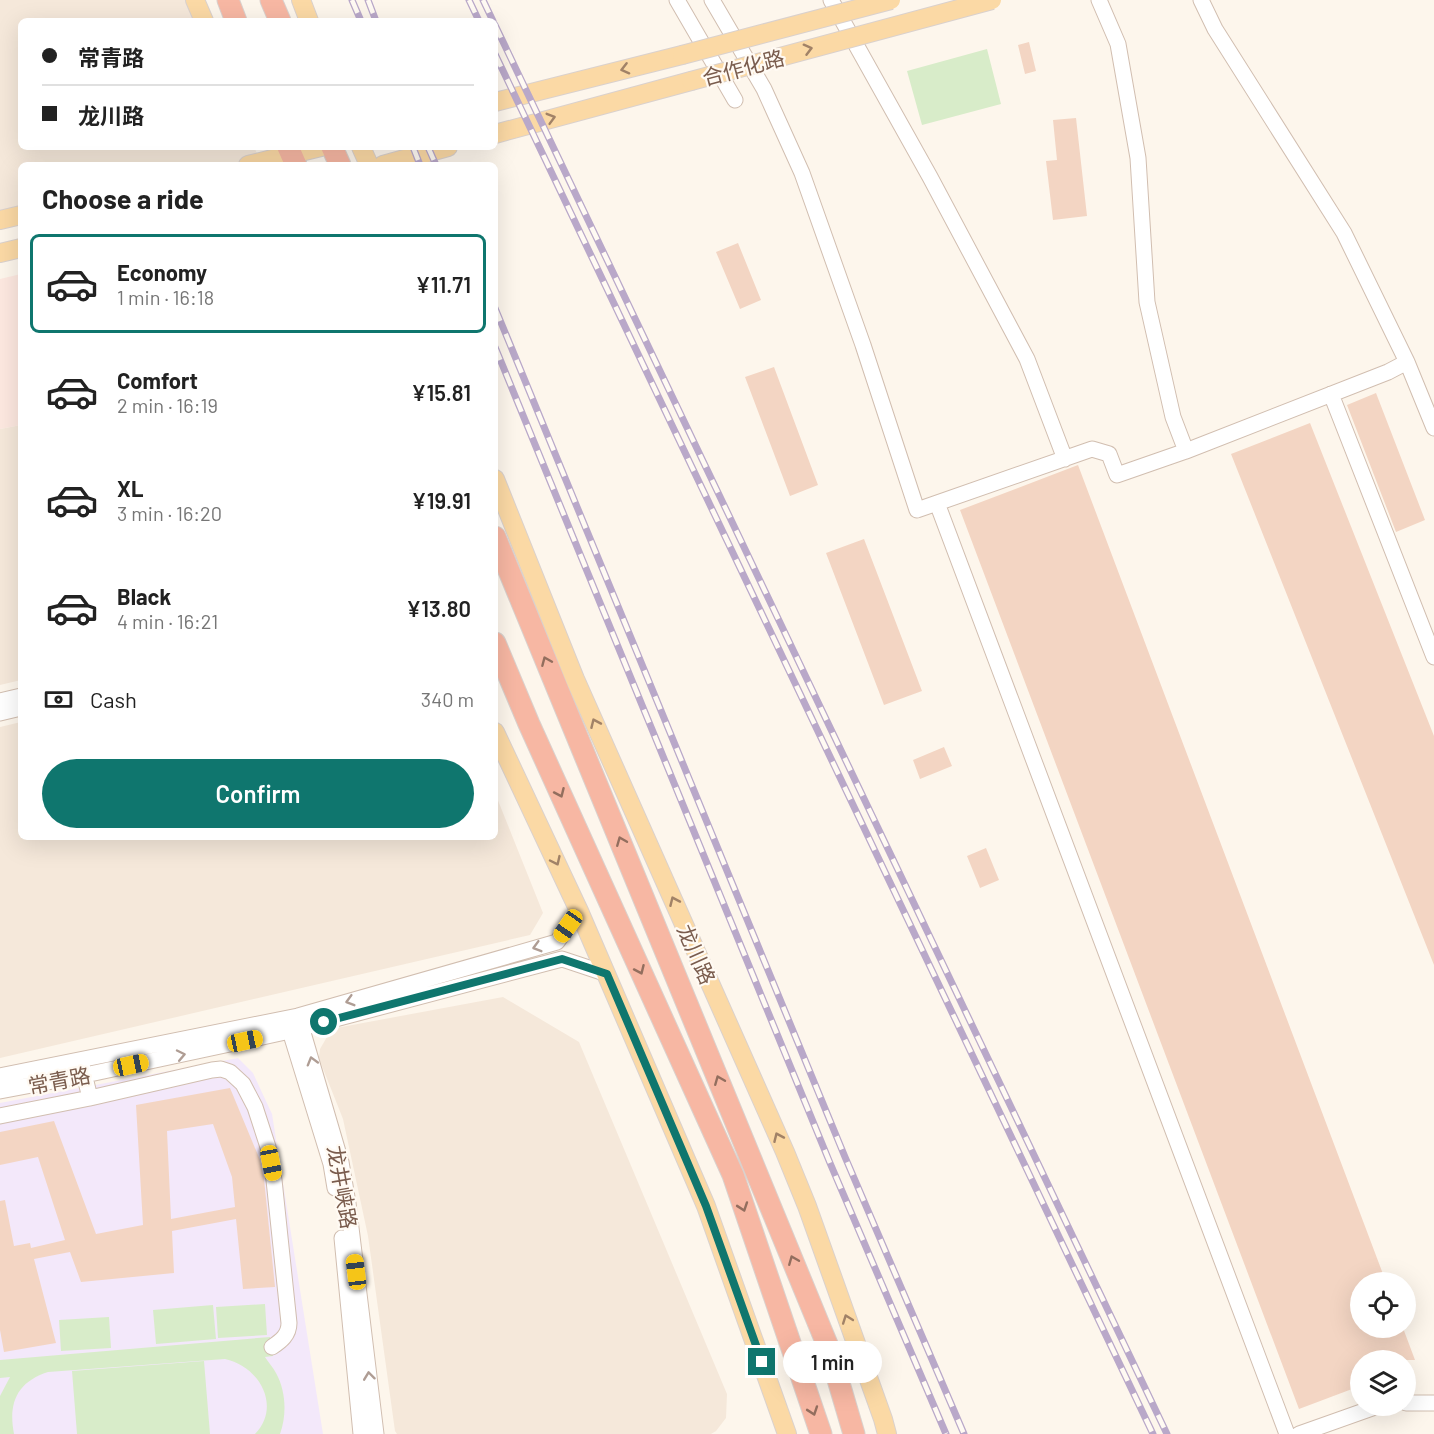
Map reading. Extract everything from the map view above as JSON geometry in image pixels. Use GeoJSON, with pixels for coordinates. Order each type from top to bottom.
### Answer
{"type":"FeatureCollection","features":[{"type":"Feature","properties":{"kind":"highway"},"geometry":{"type":"LineString","coordinates":[[228,0],[235,18]]}},
{"type":"Feature","properties":{"kind":"highway"},"geometry":{"type":"LineString","coordinates":[[271,0],[279,18]]}},
{"type":"Feature","properties":{"kind":"highway","name":"龙川路"},"geometry":{"type":"LineString","coordinates":[[498,544],[829,1349],[854,1434]]}},
{"type":"Feature","properties":{"kind":"highway"},"geometry":{"type":"LineString","coordinates":[[498,650],[529,724],[733,1175],[821,1434]]}},
{"type":"Feature","properties":{"kind":"main road"},"geometry":{"type":"LineString","coordinates":[[195,0],[203,18]]}},
{"type":"Feature","properties":{"kind":"main road"},"geometry":{"type":"LineString","coordinates":[[301,0],[308,18]]}},
{"type":"Feature","properties":{"kind":"main road","name":"合作化路"},"geometry":{"type":"LineString","coordinates":[[498,101],[891,0]]}},
{"type":"Feature","properties":{"kind":"main road","name":"合作化路"},"geometry":{"type":"LineString","coordinates":[[498,133],[992,0]]}},
{"type":"Feature","properties":{"kind":"main road"},"geometry":{"type":"LineString","coordinates":[[256,160],[292,156],[311,150]]}},
{"type":"Feature","properties":{"kind":"main road"},"geometry":{"type":"LineString","coordinates":[[394,162],[437,150]]}},
{"type":"Feature","properties":{"kind":"main road"},"geometry":{"type":"LineString","coordinates":[[0,220],[18,216]]}},
{"type":"Feature","properties":{"kind":"main road"},"geometry":{"type":"LineString","coordinates":[[0,253],[18,249]]}},
{"type":"Feature","properties":{"kind":"main road","name":"龙川路"},"geometry":{"type":"LineString","coordinates":[[498,486],[575,679],[785,1152],[807,1206],[887,1434]]}},
{"type":"Feature","properties":{"kind":"main road"},"geometry":{"type":"LineString","coordinates":[[498,738],[579,911],[706,1206],[784,1432]]}},
{"type":"Feature","properties":{"kind":"street"},"geometry":{"type":"LineString","coordinates":[[677,0],[735,99]]}},
{"type":"Feature","properties":{"kind":"street"},"geometry":{"type":"LineString","coordinates":[[712,0],[764,88],[802,173],[863,345],[917,510],[1092,449],[1109,454],[1117,475],[1388,372],[1407,362]]}},
{"type":"Feature","properties":{"kind":"street"},"geometry":{"type":"LineString","coordinates":[[831,0],[930,177],[1027,358],[1065,459]]}},
{"type":"Feature","properties":{"kind":"street"},"geometry":{"type":"LineString","coordinates":[[1099,0],[1118,44],[1138,158],[1147,302],[1173,417],[1186,450]]}},
{"type":"Feature","properties":{"kind":"street"},"geometry":{"type":"LineString","coordinates":[[1201,0],[1215,28],[1344,233],[1407,362],[1434,428]]}},
{"type":"Feature","properties":{"kind":"street"},"geometry":{"type":"LineString","coordinates":[[1331,394],[1434,657]]}},
{"type":"Feature","properties":{"kind":"street"},"geometry":{"type":"LineString","coordinates":[[937,503],[1287,1434]]}},
{"type":"Feature","properties":{"kind":"street"},"geometry":{"type":"LineString","coordinates":[[0,701],[18,697]]}},
{"type":"Feature","properties":{"kind":"street"},"geometry":{"type":"LineString","coordinates":[[0,713],[18,709]]}},
{"type":"Feature","properties":{"kind":"street","name":"常青路"},"geometry":{"type":"LineString","coordinates":[[0,1076],[81,1059],[294,1023],[557,942],[579,911]]}},
{"type":"Feature","properties":{"kind":"street","name":"常青路"},"geometry":{"type":"LineString","coordinates":[[0,1091],[85,1075],[562,959],[607,974]]}},
{"type":"Feature","properties":{"kind":"street","name":"龙井峡路"},"geometry":{"type":"LineString","coordinates":[[294,1023],[333,1175],[340,1219],[361,1434]]}},
{"type":"Feature","properties":{"kind":"street","name":"龙井峡路"},"geometry":{"type":"LineString","coordinates":[[294,1023],[341,1162],[376,1434]]}},
{"type":"Feature","properties":{"kind":"street"},"geometry":{"type":"LineString","coordinates":[[81,1059],[90,1098]]}},
{"type":"Feature","properties":{"kind":"street"},"geometry":{"type":"LineString","coordinates":[[0,1116],[212,1070],[221,1069],[234,1075],[243,1084],[255,1107],[268,1147],[274,1180],[289,1323],[287,1334],[272,1347]]}},
{"type":"Feature","properties":{"kind":"street"},"geometry":{"type":"LineString","coordinates":[[1416,1403],[1434,1403]]}},
{"type":"Feature","properties":{"kind":"street"},"geometry":{"type":"LineString","coordinates":[[1299,1434],[1350,1416]]}},
{"type":"Feature","properties":{"kind":"shaded area"},"geometry":{"type":"Polygon","coordinates":[[[0,0],[195,0],[203,18],[18,18],[18,150],[255,150],[261,162],[18,162],[18,216],[0,220],[0,0]]]}},
{"type":"Feature","properties":{"kind":"shaded area"},"geometry":{"type":"Polygon","coordinates":[[[18,275],[18,426],[0,429],[0,279],[18,275]]]}},
{"type":"Feature","properties":{"kind":"shaded area"},"geometry":{"type":"Polygon","coordinates":[[[18,426],[18,681],[0,685],[0,429],[18,426]]]}},
{"type":"Feature","properties":{"kind":"shaded area"},"geometry":{"type":"Polygon","coordinates":[[[18,723],[18,840],[498,840],[498,800],[543,913],[530,935],[0,1058],[0,727],[18,723]]]}},
{"type":"Feature","properties":{"kind":"shaded area"},"geometry":{"type":"Polygon","coordinates":[[[503,997],[579,1042],[727,1394],[726,1418],[711,1434],[397,1434],[395,1431],[368,1236],[343,1119],[320,1061],[320,1049],[331,1030],[336,1028],[503,997]]]}},
{"type":"Feature","properties":{"kind":"shaded area"},"geometry":{"type":"Polygon","coordinates":[[[238,1058],[253,1073],[272,1114],[323,1434],[0,1434],[0,1103],[238,1058]]]}},
{"type":"Feature","properties":{"kind":"green space"},"geometry":{"type":"Polygon","coordinates":[[[987,49],[1001,104],[922,125],[907,71],[987,49]]]}},
{"type":"Feature","properties":{"kind":"green space"},"geometry":{"type":"Polygon","coordinates":[[[265,1304],[267,1335],[218,1338],[216,1307],[265,1304]]]}},
{"type":"Feature","properties":{"kind":"green space"},"geometry":{"type":"Polygon","coordinates":[[[213,1305],[216,1339],[156,1344],[153,1310],[213,1305]]]}},
{"type":"Feature","properties":{"kind":"green space"},"geometry":{"type":"Polygon","coordinates":[[[109,1317],[111,1348],[61,1351],[59,1320],[109,1317]]]}},
{"type":"Feature","properties":{"kind":"green space"},"geometry":{"type":"Polygon","coordinates":[[[270,1337],[273,1356],[265,1357],[282,1387],[284,1403],[284,1419],[280,1434],[255,1434],[263,1423],[266,1411],[263,1389],[257,1378],[248,1370],[225,1359],[48,1372],[37,1376],[17,1395],[12,1413],[14,1434],[0,1434],[0,1396],[10,1377],[0,1378],[0,1360],[270,1337]]]}},
{"type":"Feature","properties":{"kind":"green space"},"geometry":{"type":"Polygon","coordinates":[[[204,1361],[210,1434],[77,1434],[72,1371],[204,1361]]]}},
{"type":"Feature","properties":{"kind":"building"},"geometry":{"type":"Polygon","coordinates":[[[1029,42],[1036,71],[1025,74],[1018,45],[1029,42]]]}},
{"type":"Feature","properties":{"kind":"building"},"geometry":{"type":"Polygon","coordinates":[[[1076,118],[1087,216],[1053,220],[1046,161],[1057,160],[1053,120],[1076,118]]]}},
{"type":"Feature","properties":{"kind":"building"},"geometry":{"type":"Polygon","coordinates":[[[738,243],[761,300],[740,309],[716,252],[738,243]]]}},
{"type":"Feature","properties":{"kind":"building"},"geometry":{"type":"Polygon","coordinates":[[[774,367],[818,485],[790,496],[745,377],[774,367]]]}},
{"type":"Feature","properties":{"kind":"building"},"geometry":{"type":"Polygon","coordinates":[[[1376,393],[1425,520],[1396,532],[1347,405],[1376,393]]]}},
{"type":"Feature","properties":{"kind":"building"},"geometry":{"type":"Polygon","coordinates":[[[1310,423],[1434,736],[1434,965],[1231,454],[1310,423]]]}},
{"type":"Feature","properties":{"kind":"building"},"geometry":{"type":"Polygon","coordinates":[[[1078,465],[1382,1272],[1350,1272],[1350,1338],[1407,1338],[1411,1350],[1350,1350],[1350,1390],[1299,1409],[960,510],[1078,465]]]}},
{"type":"Feature","properties":{"kind":"building"},"geometry":{"type":"Polygon","coordinates":[[[864,539],[922,691],[884,705],[826,553],[864,539]]]}},
{"type":"Feature","properties":{"kind":"building"},"geometry":{"type":"Polygon","coordinates":[[[944,747],[952,766],[920,779],[913,760],[944,747]]]}},
{"type":"Feature","properties":{"kind":"building"},"geometry":{"type":"Polygon","coordinates":[[[986,848],[999,880],[980,888],[967,856],[986,848]]]}},
{"type":"Feature","properties":{"kind":"building"},"geometry":{"type":"Polygon","coordinates":[[[230,1088],[260,1160],[275,1287],[243,1289],[236,1219],[172,1231],[174,1273],[81,1282],[70,1252],[34,1259],[56,1343],[4,1352],[0,1330],[0,1201],[5,1200],[14,1246],[30,1243],[31,1248],[65,1240],[38,1157],[0,1165],[0,1132],[54,1121],[96,1234],[143,1225],[136,1105],[230,1088]],[[213,1124],[167,1131],[171,1219],[235,1207],[232,1177],[213,1124]]]}},
{"type":"Feature","properties":{"kind":"railway"},"geometry":{"type":"LineString","coordinates":[[352,0],[360,18]]}},
{"type":"Feature","properties":{"kind":"railway"},"geometry":{"type":"LineString","coordinates":[[368,0],[375,18]]}},
{"type":"Feature","properties":{"kind":"railway"},"geometry":{"type":"LineString","coordinates":[[469,0],[478,18]]}},
{"type":"Feature","properties":{"kind":"railway"},"geometry":{"type":"LineString","coordinates":[[483,0],[492,18]]}},
{"type":"Feature","properties":{"kind":"railway"},"geometry":{"type":"LineString","coordinates":[[498,31],[1167,1434]]}},
{"type":"Feature","properties":{"kind":"railway"},"geometry":{"type":"LineString","coordinates":[[498,60],[1153,1434]]}},
{"type":"Feature","properties":{"kind":"railway"},"geometry":{"type":"LineString","coordinates":[[414,150],[419,162]]}},
{"type":"Feature","properties":{"kind":"railway"},"geometry":{"type":"LineString","coordinates":[[429,150],[435,162]]}},
{"type":"Feature","properties":{"kind":"railway"},"geometry":{"type":"LineString","coordinates":[[498,315],[845,1157],[964,1434]]}},
{"type":"Feature","properties":{"kind":"railway"},"geometry":{"type":"LineString","coordinates":[[498,354],[830,1163],[946,1434]]}},
{"type":"Feature","properties":{"kind":"route"},"geometry":{"type":"LineString","coordinates":[[324,1022],[562,959],[607,974],[706,1206],[762,1362]]}}]}
